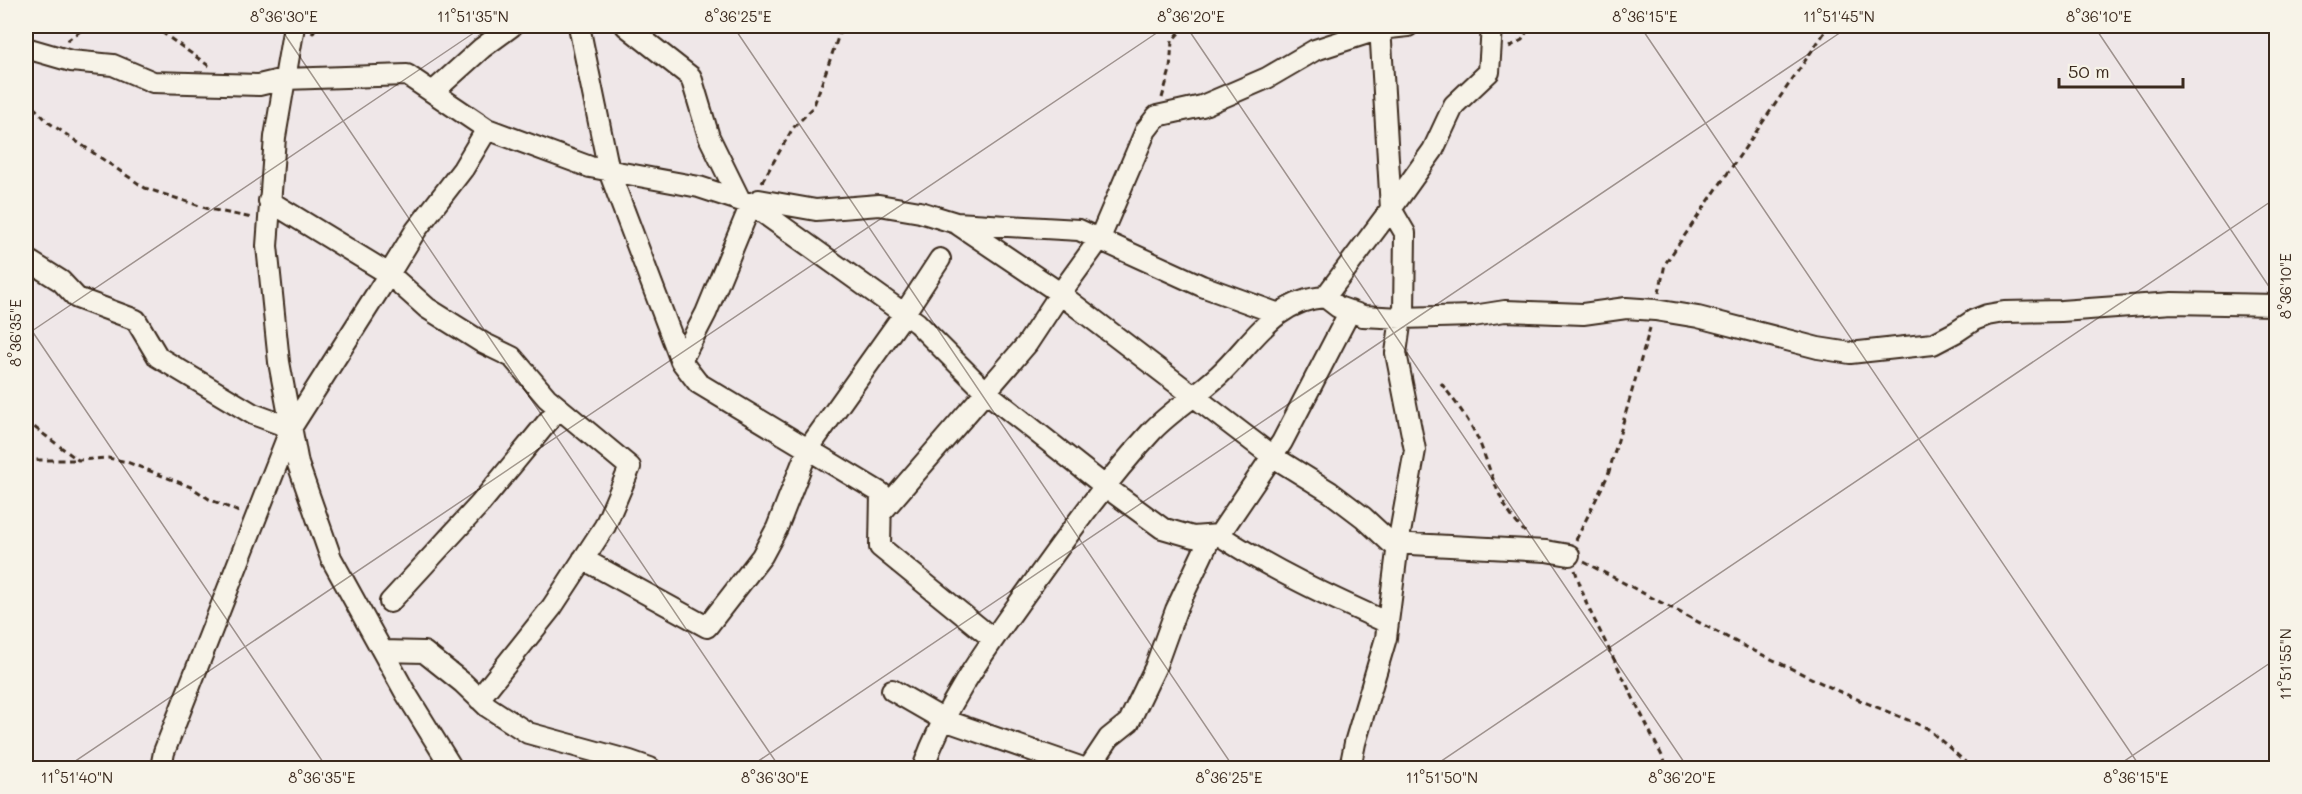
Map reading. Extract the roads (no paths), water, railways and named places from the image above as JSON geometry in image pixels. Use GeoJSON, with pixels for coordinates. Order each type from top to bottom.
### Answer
{"type":"FeatureCollection","features":[{"type":"Feature","properties":{"kind":"street"},"geometry":{"type":"LineString","coordinates":[[433,92],[482,48],[512,26]]}},
{"type":"Feature","properties":{"kind":"street"},"geometry":{"type":"LineString","coordinates":[[579,26],[609,171],[681,361],[698,383],[881,493],[880,547],[993,639]]}},
{"type":"Feature","properties":{"kind":"street"},"geometry":{"type":"LineString","coordinates":[[626,26],[691,77],[709,137],[746,202],[706,313],[681,361]]}},
{"type":"Feature","properties":{"kind":"street"},"geometry":{"type":"LineString","coordinates":[[881,513],[1028,344],[1099,240],[1146,130],[1157,116],[1202,106],[1266,78],[1315,50],[1380,27],[1408,26]]}},
{"type":"Feature","properties":{"kind":"street"},"geometry":{"type":"LineString","coordinates":[[1325,297],[1433,150],[1454,105],[1489,72],[1492,26]]}},
{"type":"Feature","properties":{"kind":"street"},"geometry":{"type":"LineString","coordinates":[[1350,768],[1354,743],[1386,638],[1398,544],[1415,450],[1396,353],[1401,318],[1404,313],[1405,233],[1391,209],[1380,27]]}},
{"type":"Feature","properties":{"kind":"street"},"geometry":{"type":"LineString","coordinates":[[303,30],[284,79],[275,137],[267,246],[279,362],[298,464],[331,558],[452,768]]}},
{"type":"Feature","properties":{"kind":"street"},"geometry":{"type":"LineString","coordinates":[[26,48],[71,61],[113,65],[153,81],[259,86],[284,79],[407,75],[487,129],[590,167],[699,187],[746,202],[916,323],[986,392],[1162,528],[1193,537],[1215,536],[1319,592],[1388,623]]}},
{"type":"Feature","properties":{"kind":"street"},"geometry":{"type":"LineString","coordinates":[[161,768],[164,752],[291,428],[416,230],[463,168],[487,129]]}},
{"type":"Feature","properties":{"kind":"street"},"geometry":{"type":"LineString","coordinates":[[746,202],[759,200],[816,210],[879,205],[920,212],[956,223],[1079,230],[1202,286],[1280,314]]}},
{"type":"Feature","properties":{"kind":"street"},"geometry":{"type":"LineString","coordinates":[[269,201],[389,274],[427,308],[483,343],[512,357],[547,398],[630,467],[605,526],[584,559],[552,607],[479,699]]}},
{"type":"Feature","properties":{"kind":"street"},"geometry":{"type":"LineString","coordinates":[[956,223],[1060,294],[1272,456],[1330,492],[1363,517],[1391,543],[1546,551],[1569,555]]}},
{"type":"Feature","properties":{"kind":"street"},"geometry":{"type":"LineString","coordinates":[[26,258],[61,281],[76,298],[136,320],[158,357],[253,414],[291,428]]}},
{"type":"Feature","properties":{"kind":"street"},"geometry":{"type":"LineString","coordinates":[[584,559],[707,627],[762,556],[777,528],[808,449],[904,314],[940,259]]}},
{"type":"Feature","properties":{"kind":"street"},"geometry":{"type":"LineString","coordinates":[[923,768],[944,720],[972,668],[1066,536],[1154,429],[1219,375],[1263,325],[1296,304],[1325,297],[1338,307],[1363,316],[1401,318],[1473,316],[1505,311],[1583,314],[1626,308],[1655,310],[1698,317],[1818,348],[1850,353],[1933,344],[1974,320],[2004,312],[2061,311],[2172,303],[2277,305]]}},
{"type":"Feature","properties":{"kind":"street"},"geometry":{"type":"LineString","coordinates":[[1089,768],[1109,738],[1129,722],[1155,668],[1176,610],[1215,536],[1281,442],[1350,311]]}},
{"type":"Feature","properties":{"kind":"street"},"geometry":{"type":"LineString","coordinates":[[390,602],[480,504],[559,408]]}},
{"type":"Feature","properties":{"kind":"street"},"geometry":{"type":"LineString","coordinates":[[383,651],[424,652],[488,707],[528,733],[650,768]]}},
{"type":"Feature","properties":{"kind":"street"},"geometry":{"type":"LineString","coordinates":[[892,690],[944,720],[1083,768]]}}]}
